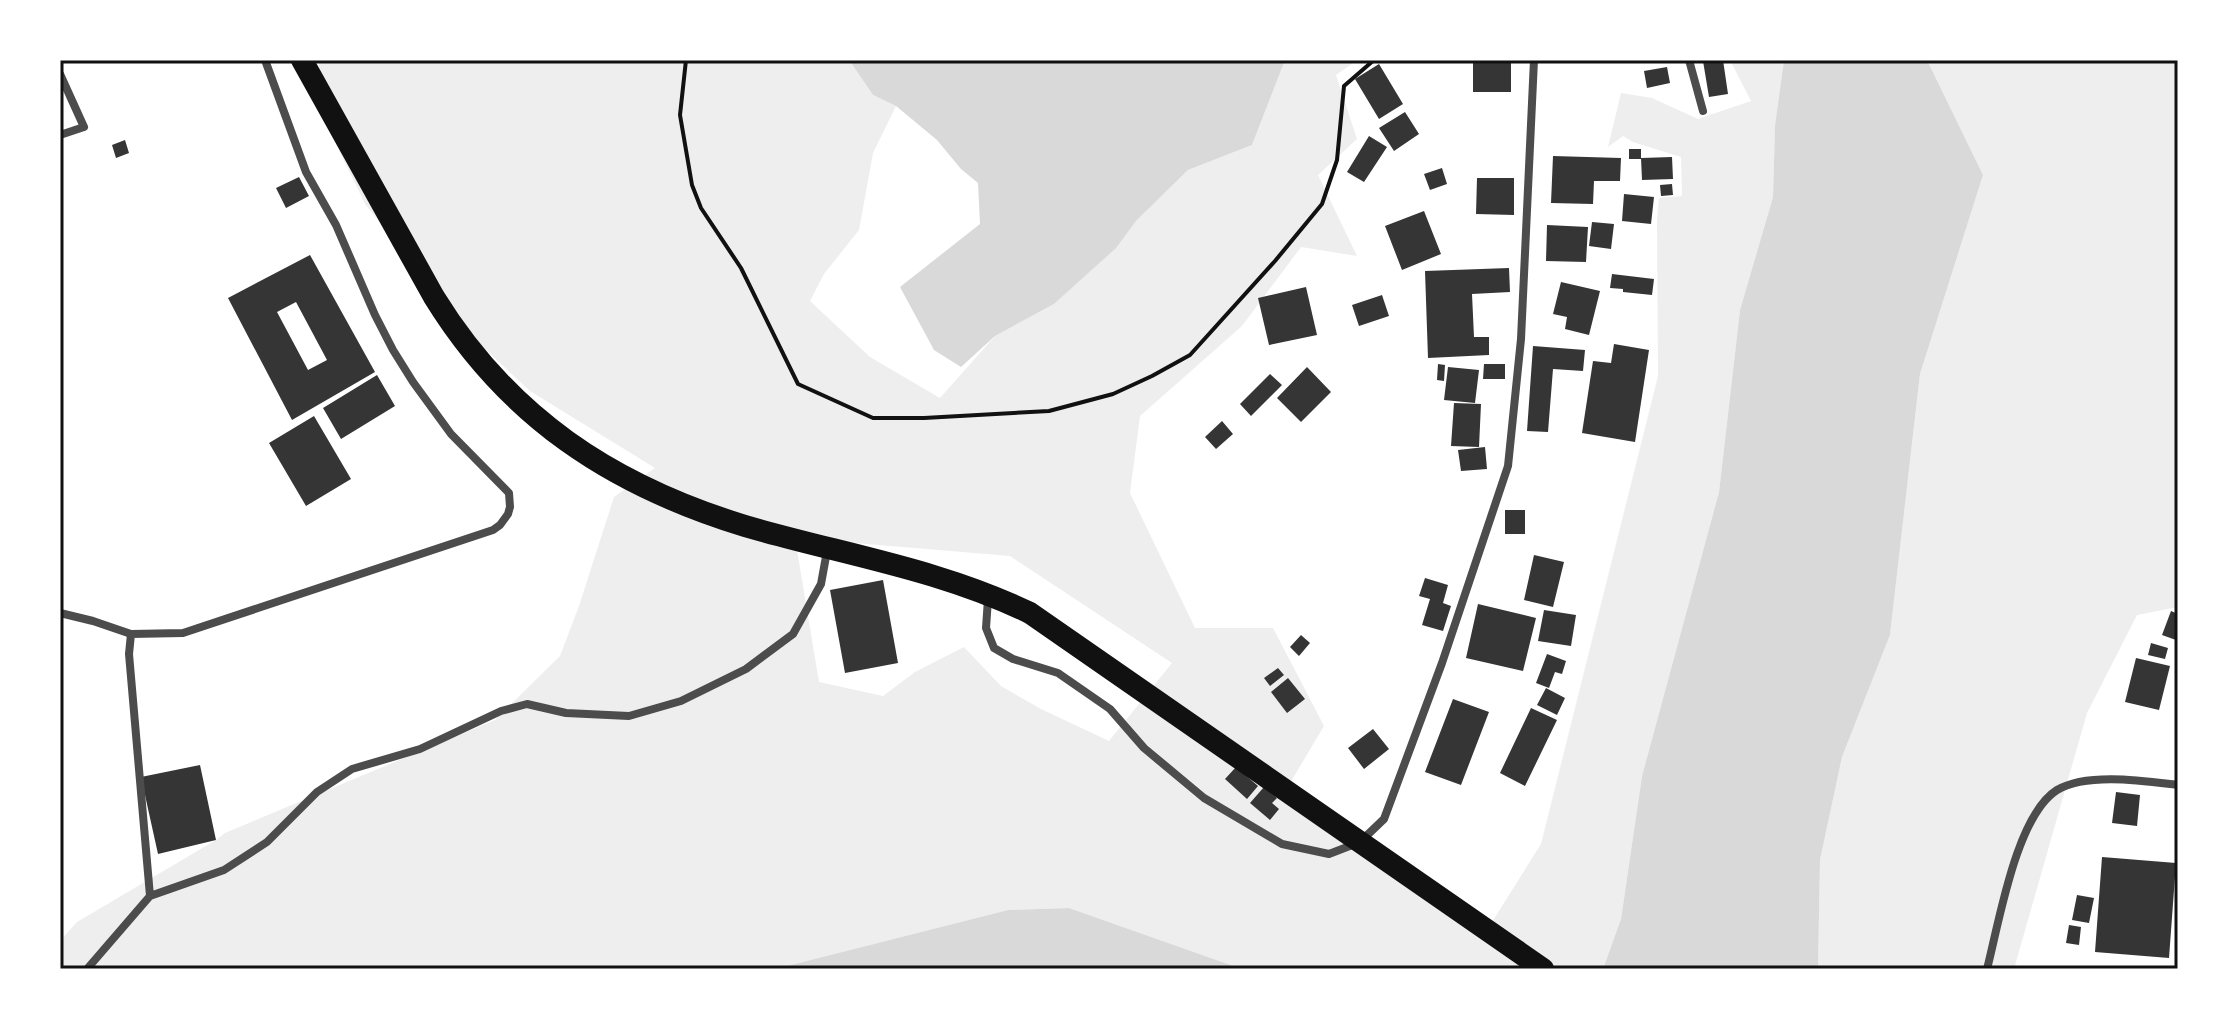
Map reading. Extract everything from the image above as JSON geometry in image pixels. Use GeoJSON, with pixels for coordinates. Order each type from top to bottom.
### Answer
{"type":"FeatureCollection","features":[{"type":"Feature","properties":{"kind":"highway"},"geometry":{"type":"LineString","coordinates":[[302,60],[434,297],[461,339],[508,393],[539,421],[626,479],[678,503],[989,594],[1041,620],[1543,969]]}},
{"type":"Feature","properties":{"kind":"street"},"geometry":{"type":"LineString","coordinates":[[60,613],[131,634],[166,634],[199,629],[493,530],[500,525],[510,507],[509,493],[436,416],[384,333],[344,242],[300,157],[265,60]]}},
{"type":"Feature","properties":{"kind":"street"},"geometry":{"type":"LineString","coordinates":[[989,594],[986,628],[994,648],[1013,659],[1058,673],[1110,709],[1144,748],[1204,798],[1282,844],[1329,854],[1360,842],[1384,819],[1442,663],[1508,466],[1521,339],[1534,60]]}},
{"type":"Feature","properties":{"kind":"street"},"geometry":{"type":"LineString","coordinates":[[1689,60],[1703,111]]}},
{"type":"Feature","properties":{"kind":"street"},"geometry":{"type":"LineString","coordinates":[[60,74],[84,127],[60,135]]}},
{"type":"Feature","properties":{"kind":"street"},"geometry":{"type":"LineString","coordinates":[[87,969],[150,896],[224,870],[267,842],[317,792],[352,769],[420,749],[501,711],[527,704],[566,713],[629,716],[681,701],[746,669],[793,634],[821,584],[828,547]]}},
{"type":"Feature","properties":{"kind":"street"},"geometry":{"type":"LineString","coordinates":[[131,634],[129,654],[150,896]]}},
{"type":"Feature","properties":{"kind":"street"},"geometry":{"type":"LineString","coordinates":[[1987,969],[2017,854],[2029,823],[2046,799],[2059,789],[2087,781],[2119,780],[2178,785]]}},
{"type":"Feature","properties":{"kind":"path"},"geometry":{"type":"LineString","coordinates":[[686,60],[680,115],[692,185],[701,208],[741,268],[798,384],[873,418],[1049,411],[1113,394],[1190,355],[1322,204],[1337,160],[1344,86],[1374,60]]}},
{"type":"Feature","properties":{"kind":"shaded area"},"geometry":{"type":"Polygon","coordinates":[[[320,60],[849,60],[873,95],[896,106],[873,153],[859,230],[824,274],[810,301],[870,357],[940,398],[995,336],[1054,304],[1115,248],[1136,221],[1188,170],[1252,145],[1285,60],[1358,60],[1336,75],[1357,139],[1318,175],[1357,256],[1301,247],[1242,326],[1140,416],[1130,493],[1195,628],[1273,628],[1324,726],[1280,800],[1492,922],[1541,844],[1658,376],[1659,198],[1682,196],[1681,157],[1623,136],[1608,147],[1621,93],[1652,98],[1698,119],[1751,101],[1730,60],[1784,60],[1775,125],[1773,197],[1740,310],[1719,492],[1642,776],[1621,919],[1603,969],[1242,969],[1069,908],[1008,910],[775,969],[60,969],[60,941],[77,922],[225,833],[495,720],[560,656],[614,497],[655,468],[530,391],[470,335],[365,204],[314,98],[320,60]],[[795,538],[819,682],[883,696],[915,672],[964,647],[1001,686],[1109,741],[1172,663],[1010,556],[795,538]]]}},
{"type":"Feature","properties":{"kind":"shaded area"},"geometry":{"type":"Polygon","coordinates":[[[849,60],[1285,60],[1252,145],[1188,170],[1136,221],[1116,248],[1054,304],[995,336],[961,367],[934,350],[900,287],[980,224],[978,183],[961,169],[937,140],[896,106],[873,95],[849,60]]]}},
{"type":"Feature","properties":{"kind":"shaded area"},"geometry":{"type":"Polygon","coordinates":[[[1784,60],[1927,60],[1983,175],[1920,374],[1890,635],[1842,757],[1820,860],[1818,969],[1603,969],[1621,919],[1642,776],[1719,492],[1740,310],[1773,197],[1775,125],[1784,60]]]}},
{"type":"Feature","properties":{"kind":"shaded area"},"geometry":{"type":"Polygon","coordinates":[[[1927,60],[2178,60],[2178,607],[2137,615],[2087,713],[2014,969],[1818,969],[1820,860],[1842,757],[1890,635],[1920,374],[1983,175],[1927,60]]]}},
{"type":"Feature","properties":{"kind":"shaded area"},"geometry":{"type":"Polygon","coordinates":[[[1069,908],[1242,969],[775,969],[1008,910],[1069,908]]]}},
{"type":"Feature","properties":{"kind":"building"},"geometry":{"type":"Polygon","coordinates":[[[1473,60],[1511,60],[1511,92],[1473,92],[1473,60]]]}},
{"type":"Feature","properties":{"kind":"building"},"geometry":{"type":"Polygon","coordinates":[[[1723,60],[1728,94],[1709,97],[1703,61],[1723,60]]]}},
{"type":"Feature","properties":{"kind":"building"},"geometry":{"type":"Polygon","coordinates":[[[1379,64],[1403,104],[1379,119],[1355,79],[1379,64]]]}},
{"type":"Feature","properties":{"kind":"building"},"geometry":{"type":"Polygon","coordinates":[[[1667,67],[1670,83],[1647,88],[1644,71],[1667,67]]]}},
{"type":"Feature","properties":{"kind":"building"},"geometry":{"type":"Polygon","coordinates":[[[1405,112],[1419,134],[1394,151],[1379,128],[1405,112]]]}},
{"type":"Feature","properties":{"kind":"building"},"geometry":{"type":"Polygon","coordinates":[[[1369,136],[1387,147],[1364,182],[1347,172],[1369,136]]]}},
{"type":"Feature","properties":{"kind":"building"},"geometry":{"type":"Polygon","coordinates":[[[125,140],[129,153],[116,158],[112,145],[125,140]]]}},
{"type":"Feature","properties":{"kind":"building"},"geometry":{"type":"Polygon","coordinates":[[[1629,149],[1641,149],[1641,159],[1629,159],[1629,149]]]}},
{"type":"Feature","properties":{"kind":"building"},"geometry":{"type":"Polygon","coordinates":[[[1553,156],[1621,158],[1620,181],[1594,181],[1593,204],[1551,203],[1553,156]]]}},
{"type":"Feature","properties":{"kind":"building"},"geometry":{"type":"Polygon","coordinates":[[[1672,157],[1673,179],[1642,180],[1641,158],[1672,157]]]}},
{"type":"Feature","properties":{"kind":"building"},"geometry":{"type":"Polygon","coordinates":[[[1442,168],[1447,184],[1430,190],[1424,174],[1442,168]]]}},
{"type":"Feature","properties":{"kind":"building"},"geometry":{"type":"Polygon","coordinates":[[[299,177],[309,196],[286,208],[276,188],[299,177]]]}},
{"type":"Feature","properties":{"kind":"building"},"geometry":{"type":"Polygon","coordinates":[[[1477,178],[1514,178],[1514,215],[1476,214],[1477,178]]]}},
{"type":"Feature","properties":{"kind":"building"},"geometry":{"type":"Polygon","coordinates":[[[1672,184],[1673,195],[1661,196],[1660,185],[1672,184]]]}},
{"type":"Feature","properties":{"kind":"building"},"geometry":{"type":"Polygon","coordinates":[[[1624,194],[1654,197],[1651,224],[1622,221],[1624,194]]]}},
{"type":"Feature","properties":{"kind":"building"},"geometry":{"type":"Polygon","coordinates":[[[1424,211],[1441,254],[1402,270],[1385,226],[1424,211]]]}},
{"type":"Feature","properties":{"kind":"building"},"geometry":{"type":"Polygon","coordinates":[[[1592,222],[1614,224],[1611,249],[1589,246],[1592,222]]]}},
{"type":"Feature","properties":{"kind":"building"},"geometry":{"type":"Polygon","coordinates":[[[1547,225],[1588,227],[1586,262],[1546,261],[1547,225]]]}},
{"type":"Feature","properties":{"kind":"building"},"geometry":{"type":"Polygon","coordinates":[[[310,255],[375,372],[292,420],[228,298],[310,255]],[[296,302],[277,312],[308,370],[327,360],[296,302]]]}},
{"type":"Feature","properties":{"kind":"building"},"geometry":{"type":"Polygon","coordinates":[[[1509,268],[1510,292],[1472,294],[1474,337],[1489,337],[1489,355],[1428,358],[1425,271],[1509,268]]]}},
{"type":"Feature","properties":{"kind":"building"},"geometry":{"type":"Polygon","coordinates":[[[1612,274],[1654,279],[1652,295],[1610,288],[1612,274]]]}},
{"type":"Feature","properties":{"kind":"building"},"geometry":{"type":"Polygon","coordinates":[[[1561,282],[1600,291],[1589,335],[1565,329],[1567,317],[1553,314],[1561,282]]]}},
{"type":"Feature","properties":{"kind":"building"},"geometry":{"type":"Polygon","coordinates":[[[1306,287],[1317,335],[1269,345],[1258,298],[1306,287]]]}},
{"type":"Feature","properties":{"kind":"building"},"geometry":{"type":"Polygon","coordinates":[[[1382,295],[1389,316],[1359,326],[1352,305],[1382,295]]]}},
{"type":"Feature","properties":{"kind":"building"},"geometry":{"type":"Polygon","coordinates":[[[1614,344],[1649,350],[1635,442],[1582,433],[1593,361],[1611,363],[1614,344]]]}},
{"type":"Feature","properties":{"kind":"building"},"geometry":{"type":"Polygon","coordinates":[[[1533,346],[1585,350],[1583,371],[1553,369],[1548,432],[1527,431],[1533,346]]]}},
{"type":"Feature","properties":{"kind":"building"},"geometry":{"type":"Polygon","coordinates":[[[1438,364],[1445,365],[1444,381],[1437,380],[1438,364]]]}},
{"type":"Feature","properties":{"kind":"building"},"geometry":{"type":"Polygon","coordinates":[[[1484,364],[1505,364],[1505,379],[1483,379],[1484,364]]]}},
{"type":"Feature","properties":{"kind":"building"},"geometry":{"type":"Polygon","coordinates":[[[1307,367],[1331,392],[1301,422],[1277,398],[1307,367]]]}},
{"type":"Feature","properties":{"kind":"building"},"geometry":{"type":"Polygon","coordinates":[[[1448,367],[1479,370],[1475,403],[1444,400],[1448,367]]]}},
{"type":"Feature","properties":{"kind":"building"},"geometry":{"type":"Polygon","coordinates":[[[1270,374],[1282,385],[1251,416],[1240,404],[1270,374]]]}},
{"type":"Feature","properties":{"kind":"building"},"geometry":{"type":"Polygon","coordinates":[[[377,375],[395,406],[341,439],[323,408],[377,375]]]}},
{"type":"Feature","properties":{"kind":"building"},"geometry":{"type":"Polygon","coordinates":[[[1454,403],[1481,404],[1479,447],[1451,446],[1454,403]]]}},
{"type":"Feature","properties":{"kind":"building"},"geometry":{"type":"Polygon","coordinates":[[[314,416],[351,479],[306,506],[269,443],[314,416]]]}},
{"type":"Feature","properties":{"kind":"building"},"geometry":{"type":"Polygon","coordinates":[[[1222,421],[1233,434],[1216,449],[1205,437],[1222,421]]]}},
{"type":"Feature","properties":{"kind":"building"},"geometry":{"type":"Polygon","coordinates":[[[1485,447],[1487,469],[1461,471],[1458,450],[1485,447]]]}},
{"type":"Feature","properties":{"kind":"building"},"geometry":{"type":"Polygon","coordinates":[[[1505,510],[1525,510],[1525,534],[1505,534],[1505,510]]]}},
{"type":"Feature","properties":{"kind":"building"},"geometry":{"type":"Polygon","coordinates":[[[1534,555],[1564,562],[1553,607],[1524,600],[1534,555]]]}},
{"type":"Feature","properties":{"kind":"building"},"geometry":{"type":"Polygon","coordinates":[[[1425,578],[1448,585],[1443,603],[1451,606],[1443,631],[1422,625],[1430,599],[1419,596],[1425,578]]]}},
{"type":"Feature","properties":{"kind":"building"},"geometry":{"type":"Polygon","coordinates":[[[883,580],[898,663],[845,673],[830,590],[883,580]]]}},
{"type":"Feature","properties":{"kind":"building"},"geometry":{"type":"Polygon","coordinates":[[[1478,604],[1536,618],[1523,671],[1466,658],[1478,604]]]}},
{"type":"Feature","properties":{"kind":"building"},"geometry":{"type":"Polygon","coordinates":[[[1544,610],[1576,615],[1571,646],[1538,641],[1544,610]]]}},
{"type":"Feature","properties":{"kind":"building"},"geometry":{"type":"Polygon","coordinates":[[[2171,611],[2178,614],[2176,640],[2162,635],[2171,611]]]}},
{"type":"Feature","properties":{"kind":"building"},"geometry":{"type":"Polygon","coordinates":[[[1301,635],[1310,643],[1299,656],[1290,647],[1301,635]]]}},
{"type":"Feature","properties":{"kind":"building"},"geometry":{"type":"Polygon","coordinates":[[[2151,643],[2168,648],[2165,659],[2148,655],[2151,643]]]}},
{"type":"Feature","properties":{"kind":"building"},"geometry":{"type":"Polygon","coordinates":[[[1547,654],[1566,661],[1562,674],[1555,672],[1549,688],[1536,683],[1547,654]]]}},
{"type":"Feature","properties":{"kind":"building"},"geometry":{"type":"Polygon","coordinates":[[[2136,658],[2170,666],[2159,710],[2125,702],[2136,658]]]}},
{"type":"Feature","properties":{"kind":"building"},"geometry":{"type":"Polygon","coordinates":[[[1278,668],[1284,675],[1270,686],[1264,678],[1278,668]]]}},
{"type":"Feature","properties":{"kind":"building"},"geometry":{"type":"Polygon","coordinates":[[[1288,678],[1305,699],[1287,713],[1271,692],[1288,678]]]}},
{"type":"Feature","properties":{"kind":"building"},"geometry":{"type":"Polygon","coordinates":[[[1546,688],[1565,698],[1557,715],[1537,705],[1546,688]]]}},
{"type":"Feature","properties":{"kind":"building"},"geometry":{"type":"Polygon","coordinates":[[[1453,699],[1489,712],[1461,785],[1425,772],[1453,699]]]}},
{"type":"Feature","properties":{"kind":"building"},"geometry":{"type":"Polygon","coordinates":[[[1531,708],[1557,720],[1525,786],[1500,773],[1531,708]]]}},
{"type":"Feature","properties":{"kind":"building"},"geometry":{"type":"Polygon","coordinates":[[[1373,729],[1389,749],[1364,769],[1348,748],[1373,729]]]}},
{"type":"Feature","properties":{"kind":"building"},"geometry":{"type":"Polygon","coordinates":[[[200,765],[216,840],[158,854],[141,777],[200,765]]]}},
{"type":"Feature","properties":{"kind":"building"},"geometry":{"type":"Polygon","coordinates":[[[1236,767],[1258,786],[1247,799],[1225,779],[1236,767]]]}},
{"type":"Feature","properties":{"kind":"building"},"geometry":{"type":"Polygon","coordinates":[[[1264,787],[1277,798],[1272,803],[1279,809],[1270,820],[1250,803],[1264,787]]]}},
{"type":"Feature","properties":{"kind":"building"},"geometry":{"type":"Polygon","coordinates":[[[2116,792],[2140,795],[2137,826],[2112,823],[2116,792]]]}},
{"type":"Feature","properties":{"kind":"building"},"geometry":{"type":"Polygon","coordinates":[[[2102,857],[2176,863],[2169,958],[2095,952],[2102,857]]]}},
{"type":"Feature","properties":{"kind":"building"},"geometry":{"type":"Polygon","coordinates":[[[2077,895],[2094,898],[2089,923],[2072,920],[2077,895]]]}},
{"type":"Feature","properties":{"kind":"building"},"geometry":{"type":"Polygon","coordinates":[[[2069,925],[2081,927],[2079,945],[2066,943],[2069,925]]]}}]}
